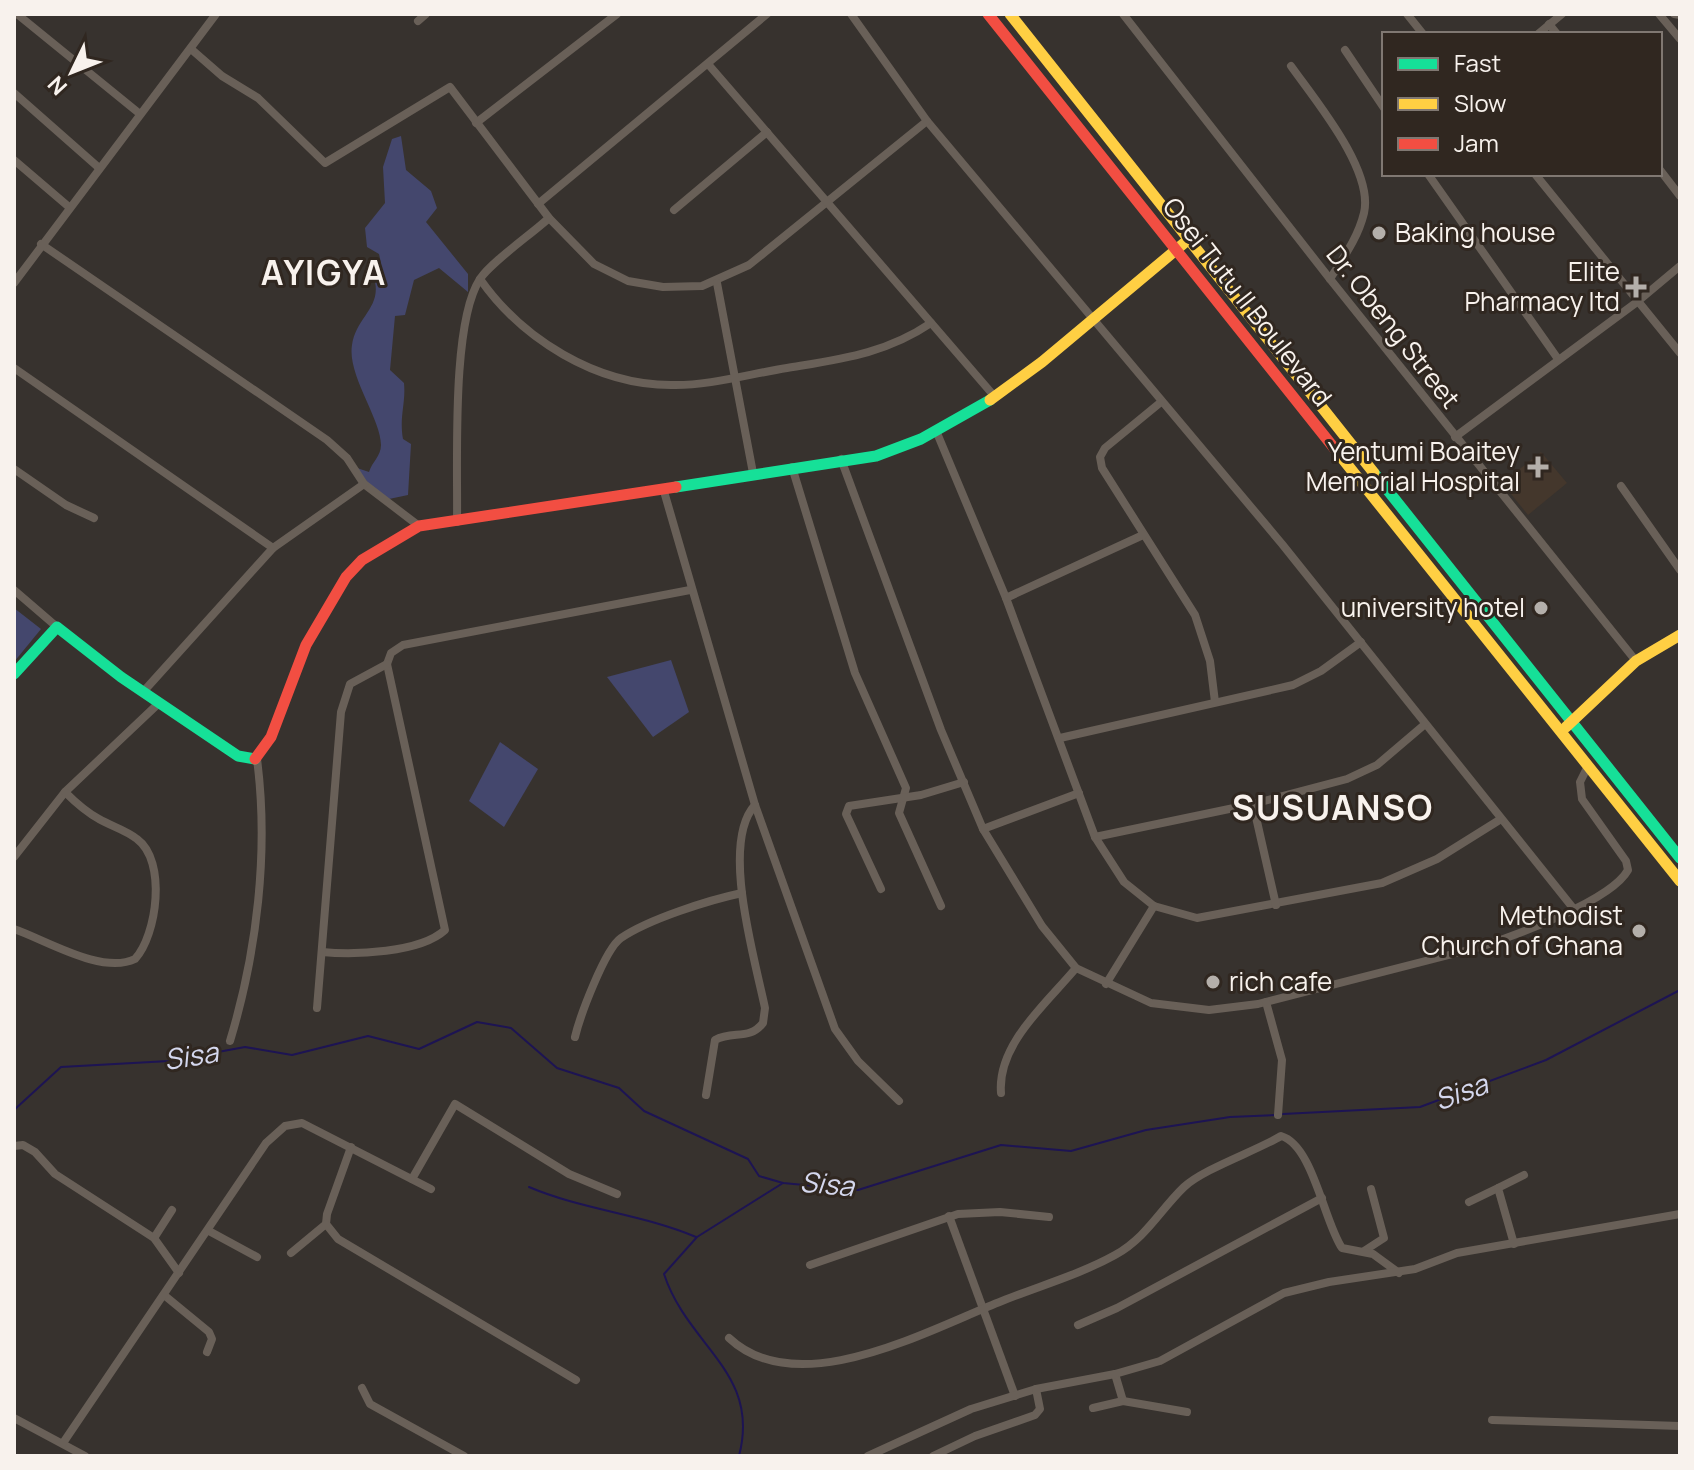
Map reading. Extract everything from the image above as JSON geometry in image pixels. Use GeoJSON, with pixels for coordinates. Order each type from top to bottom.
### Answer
{"type":"FeatureCollection","features":[{"type":"Feature","properties":{"kind":"main road","name":"Osei Tutu II Boulevard"},"geometry":{"type":"LineString","coordinates":[[988,14],[1680,881]]}},
{"type":"Feature","properties":{"kind":"main road","name":"Osei Tutu II Boulevard"},"geometry":{"type":"LineString","coordinates":[[1010,14],[1680,858]]}},
{"type":"Feature","properties":{"kind":"main road"},"geometry":{"type":"LineString","coordinates":[[14,674],[57,627],[143,692],[238,756],[257,759],[271,737],[306,645],[346,577],[362,560],[419,526],[876,456],[937,433],[995,397],[1189,239]]}},
{"type":"Feature","properties":{"kind":"main road"},"geometry":{"type":"LineString","coordinates":[[1560,731],[1636,661],[1680,635]]}},
{"type":"Feature","properties":{"kind":"street"},"geometry":{"type":"LineString","coordinates":[[14,26],[20,14],[140,114]]}},
{"type":"Feature","properties":{"kind":"street"},"geometry":{"type":"LineString","coordinates":[[418,21],[426,14]]}},
{"type":"Feature","properties":{"kind":"street"},"geometry":{"type":"LineString","coordinates":[[476,123],[617,14]]}},
{"type":"Feature","properties":{"kind":"street"},"geometry":{"type":"LineString","coordinates":[[538,204],[767,14]]}},
{"type":"Feature","properties":{"kind":"street"},"geometry":{"type":"LineString","coordinates":[[851,14],[927,121],[1361,642],[1424,725],[1573,908]]}},
{"type":"Feature","properties":{"kind":"street","name":"Dr. Obeng Street"},"geometry":{"type":"LineString","coordinates":[[1123,14],[1455,437],[1636,661]]}},
{"type":"Feature","properties":{"kind":"street"},"geometry":{"type":"LineString","coordinates":[[1407,14],[1421,32]]}},
{"type":"Feature","properties":{"kind":"street"},"geometry":{"type":"LineString","coordinates":[[1540,32],[1562,14]]}},
{"type":"Feature","properties":{"kind":"street"},"geometry":{"type":"LineString","coordinates":[[1659,14],[1680,39]]}},
{"type":"Feature","properties":{"kind":"street"},"geometry":{"type":"LineString","coordinates":[[14,283],[215,15]]}},
{"type":"Feature","properties":{"kind":"street"},"geometry":{"type":"LineString","coordinates":[[1549,24],[1555,32]]}},
{"type":"Feature","properties":{"kind":"street"},"geometry":{"type":"LineString","coordinates":[[191,49],[222,76],[258,98],[325,163],[450,87],[549,218],[608,274],[663,287],[717,283],[749,265],[927,121]]}},
{"type":"Feature","properties":{"kind":"street"},"geometry":{"type":"LineString","coordinates":[[1345,50],[1382,105]]}},
{"type":"Feature","properties":{"kind":"street"},"geometry":{"type":"LineString","coordinates":[[708,64],[995,397]]}},
{"type":"Feature","properties":{"kind":"street"},"geometry":{"type":"LineString","coordinates":[[1291,66],[1355,164],[1366,195],[1354,240],[1330,279]]}},
{"type":"Feature","properties":{"kind":"street"},"geometry":{"type":"LineString","coordinates":[[14,93],[98,167]]}},
{"type":"Feature","properties":{"kind":"street"},"geometry":{"type":"LineString","coordinates":[[674,210],[767,132]]}},
{"type":"Feature","properties":{"kind":"street"},"geometry":{"type":"LineString","coordinates":[[14,160],[69,207]]}},
{"type":"Feature","properties":{"kind":"street"},"geometry":{"type":"LineString","coordinates":[[1662,173],[1680,196]]}},
{"type":"Feature","properties":{"kind":"street"},"geometry":{"type":"LineString","coordinates":[[1429,176],[1558,359]]}},
{"type":"Feature","properties":{"kind":"street"},"geometry":{"type":"LineString","coordinates":[[1537,176],[1680,353]]}},
{"type":"Feature","properties":{"kind":"street"},"geometry":{"type":"LineString","coordinates":[[457,522],[460,359],[480,279],[549,218]]}},
{"type":"Feature","properties":{"kind":"street"},"geometry":{"type":"LineString","coordinates":[[41,244],[327,440],[347,458],[364,484],[419,526]]}},
{"type":"Feature","properties":{"kind":"street"},"geometry":{"type":"LineString","coordinates":[[1455,437],[1637,302],[1680,266]]}},
{"type":"Feature","properties":{"kind":"street"},"geometry":{"type":"LineString","coordinates":[[480,279],[514,319],[553,348],[594,370],[671,386],[889,348],[931,323]]}},
{"type":"Feature","properties":{"kind":"street"},"geometry":{"type":"LineString","coordinates":[[717,283],[753,473]]}},
{"type":"Feature","properties":{"kind":"street"},"geometry":{"type":"LineString","coordinates":[[14,368],[273,548]]}},
{"type":"Feature","properties":{"kind":"street"},"geometry":{"type":"LineString","coordinates":[[1161,402],[1122,430],[1100,457],[1102,468],[1195,615],[1210,661],[1215,702]]}},
{"type":"Feature","properties":{"kind":"street"},"geometry":{"type":"LineString","coordinates":[[937,433],[1006,598],[1095,837],[1124,882],[1154,906],[1197,918],[1276,905],[1393,879],[1437,859],[1501,819]]}},
{"type":"Feature","properties":{"kind":"street"},"geometry":{"type":"LineString","coordinates":[[841,459],[983,829],[1042,926],[1076,968],[1151,1003],[1209,1010],[1266,1002],[1480,947],[1573,908],[1620,884],[1628,870],[1617,844],[1582,799],[1580,782],[1588,766]]}},
{"type":"Feature","properties":{"kind":"street"},"geometry":{"type":"LineString","coordinates":[[792,467],[855,673],[906,788],[906,797],[899,807],[899,813],[941,906]]}},
{"type":"Feature","properties":{"kind":"street"},"geometry":{"type":"LineString","coordinates":[[14,469],[66,505],[94,518]]}},
{"type":"Feature","properties":{"kind":"street"},"geometry":{"type":"LineString","coordinates":[[143,692],[273,548],[364,484]]}},
{"type":"Feature","properties":{"kind":"street"},"geometry":{"type":"LineString","coordinates":[[1621,486],[1680,570]]}},
{"type":"Feature","properties":{"kind":"street"},"geometry":{"type":"LineString","coordinates":[[663,488],[690,590],[755,805],[835,1029],[858,1061],[899,1101]]}},
{"type":"Feature","properties":{"kind":"street"},"geometry":{"type":"LineString","coordinates":[[1006,598],[1143,535]]}},
{"type":"Feature","properties":{"kind":"street"},"geometry":{"type":"LineString","coordinates":[[14,590],[57,627]]}},
{"type":"Feature","properties":{"kind":"street"},"geometry":{"type":"LineString","coordinates":[[322,952],[356,955],[391,951],[445,930],[387,664],[391,653],[403,645],[690,590]]}},
{"type":"Feature","properties":{"kind":"street"},"geometry":{"type":"LineString","coordinates":[[1060,738],[1293,685],[1321,671],[1361,642]]}},
{"type":"Feature","properties":{"kind":"street"},"geometry":{"type":"LineString","coordinates":[[317,1008],[345,695],[359,677],[387,664]]}},
{"type":"Feature","properties":{"kind":"street"},"geometry":{"type":"LineString","coordinates":[[14,857],[65,792],[159,703]]}},
{"type":"Feature","properties":{"kind":"street"},"geometry":{"type":"LineString","coordinates":[[1095,837],[1253,804],[1347,779],[1377,765],[1424,725]]}},
{"type":"Feature","properties":{"kind":"street"},"geometry":{"type":"LineString","coordinates":[[230,1041],[253,945],[264,809],[257,759]]}},
{"type":"Feature","properties":{"kind":"street"},"geometry":{"type":"LineString","coordinates":[[881,889],[847,809],[853,804],[906,797],[964,782]]}},
{"type":"Feature","properties":{"kind":"street"},"geometry":{"type":"LineString","coordinates":[[14,929],[72,953],[116,965],[135,959],[151,931],[156,903],[152,862],[140,840],[97,819],[65,792]]}},
{"type":"Feature","properties":{"kind":"street"},"geometry":{"type":"LineString","coordinates":[[983,829],[1079,793]]}},
{"type":"Feature","properties":{"kind":"street"},"geometry":{"type":"LineString","coordinates":[[1253,804],[1276,905]]}},
{"type":"Feature","properties":{"kind":"street"},"geometry":{"type":"LineString","coordinates":[[706,1095],[715,1040],[721,1036],[747,1036],[763,1023],[765,1008],[742,893],[741,830],[745,816],[755,805]]}},
{"type":"Feature","properties":{"kind":"street"},"geometry":{"type":"LineString","coordinates":[[575,1037],[588,994],[597,983],[610,951],[620,939],[705,903],[742,893]]}},
{"type":"Feature","properties":{"kind":"street"},"geometry":{"type":"LineString","coordinates":[[1106,984],[1154,906]]}},
{"type":"Feature","properties":{"kind":"street"},"geometry":{"type":"LineString","coordinates":[[1001,1093],[1002,1067],[1010,1050],[1076,968]]}},
{"type":"Feature","properties":{"kind":"street"},"geometry":{"type":"LineString","coordinates":[[1266,1002],[1282,1060],[1278,1115]]}},
{"type":"Feature","properties":{"kind":"street"},"geometry":{"type":"LineString","coordinates":[[412,1179],[455,1104],[569,1174],[617,1194]]}},
{"type":"Feature","properties":{"kind":"street"},"geometry":{"type":"LineString","coordinates":[[63,1443],[266,1143],[285,1126],[302,1123],[431,1189]]}},
{"type":"Feature","properties":{"kind":"street"},"geometry":{"type":"LineString","coordinates":[[729,1338],[744,1352],[768,1362],[808,1364],[847,1360],[1116,1255],[1147,1233],[1185,1186],[1281,1136],[1294,1143],[1322,1198],[1342,1248],[1364,1251],[1399,1273]]}},
{"type":"Feature","properties":{"kind":"street"},"geometry":{"type":"LineString","coordinates":[[14,1146],[23,1145],[35,1152],[55,1174],[154,1238],[179,1273]]}},
{"type":"Feature","properties":{"kind":"street"},"geometry":{"type":"LineString","coordinates":[[291,1253],[326,1224],[330,1198],[351,1147]]}},
{"type":"Feature","properties":{"kind":"street"},"geometry":{"type":"LineString","coordinates":[[1469,1202],[1524,1175]]}},
{"type":"Feature","properties":{"kind":"street"},"geometry":{"type":"LineString","coordinates":[[1498,1188],[1514,1244]]}},
{"type":"Feature","properties":{"kind":"street"},"geometry":{"type":"LineString","coordinates":[[1364,1251],[1384,1238],[1371,1189]]}},
{"type":"Feature","properties":{"kind":"street"},"geometry":{"type":"LineString","coordinates":[[1078,1325],[1117,1308],[1322,1198]]}},
{"type":"Feature","properties":{"kind":"street"},"geometry":{"type":"LineString","coordinates":[[154,1238],[172,1210]]}},
{"type":"Feature","properties":{"kind":"street"},"geometry":{"type":"LineString","coordinates":[[810,1265],[949,1216],[979,1211],[1049,1217]]}},
{"type":"Feature","properties":{"kind":"street"},"geometry":{"type":"LineString","coordinates":[[868,1456],[971,1409],[1036,1389],[1115,1374],[1160,1361],[1284,1293],[1329,1282],[1399,1273],[1457,1253],[1680,1214]]}},
{"type":"Feature","properties":{"kind":"street"},"geometry":{"type":"LineString","coordinates":[[949,1216],[1015,1396]]}},
{"type":"Feature","properties":{"kind":"street"},"geometry":{"type":"LineString","coordinates":[[326,1224],[338,1239],[576,1380]]}},
{"type":"Feature","properties":{"kind":"street"},"geometry":{"type":"LineString","coordinates":[[209,1231],[257,1257]]}},
{"type":"Feature","properties":{"kind":"street"},"geometry":{"type":"LineString","coordinates":[[164,1295],[209,1332],[212,1339],[207,1352]]}},
{"type":"Feature","properties":{"kind":"street"},"geometry":{"type":"LineString","coordinates":[[1115,1374],[1123,1401]]}},
{"type":"Feature","properties":{"kind":"street"},"geometry":{"type":"LineString","coordinates":[[362,1388],[370,1404],[464,1456]]}},
{"type":"Feature","properties":{"kind":"street"},"geometry":{"type":"LineString","coordinates":[[933,1456],[975,1436],[1035,1415],[1040,1409],[1036,1389]]}},
{"type":"Feature","properties":{"kind":"street"},"geometry":{"type":"LineString","coordinates":[[1093,1408],[1123,1401],[1187,1412]]}},
{"type":"Feature","properties":{"kind":"street"},"geometry":{"type":"LineString","coordinates":[[14,1418],[85,1456]]}},
{"type":"Feature","properties":{"kind":"street"},"geometry":{"type":"LineString","coordinates":[[1492,1420],[1680,1426]]}},
{"type":"Feature","properties":{"kind":"shaded area"},"geometry":{"type":"Polygon","coordinates":[[[401,136],[406,170],[431,191],[437,208],[426,222],[468,274],[468,292],[439,268],[414,280],[405,315],[395,316],[390,370],[404,383],[402,431],[403,439],[411,444],[408,495],[389,499],[371,487],[357,468],[369,472],[381,445],[380,434],[354,370],[352,345],[354,335],[375,297],[374,278],[381,263],[379,254],[367,247],[365,228],[385,203],[383,167],[392,139],[401,136]]]}},
{"type":"Feature","properties":{"kind":"shaded area","name":"Yentumi Boaitey Memorial Hospital"},"geometry":{"type":"Polygon","coordinates":[[[1541,452],[1567,483],[1528,515],[1502,483],[1541,452]]]}},
{"type":"Feature","properties":{"kind":"shaded area"},"geometry":{"type":"Polygon","coordinates":[[[14,608],[41,629],[14,662],[14,608]]]}},
{"type":"Feature","properties":{"kind":"shaded area"},"geometry":{"type":"Polygon","coordinates":[[[671,660],[689,712],[653,737],[607,677],[671,660]]]}},
{"type":"Feature","properties":{"kind":"shaded area"},"geometry":{"type":"Polygon","coordinates":[[[500,742],[538,769],[504,827],[469,801],[500,742]]]}},
{"type":"Feature","properties":{"kind":"waterway","name":"Sisa"},"geometry":{"type":"LineString","coordinates":[[1283,1114],[1420,1107],[1546,1060],[1680,990]]}},
{"type":"Feature","properties":{"kind":"waterway","name":"Sisa"},"geometry":{"type":"LineString","coordinates":[[14,1110],[61,1067],[169,1061],[245,1047],[292,1055],[368,1036],[419,1049],[477,1022],[511,1028],[557,1068],[619,1088],[644,1111],[748,1159],[759,1176],[783,1183],[858,1190],[1001,1145],[1071,1151],[1146,1130],[1230,1117],[1277,1115]]}},
{"type":"Feature","properties":{"kind":"waterway"},"geometry":{"type":"LineString","coordinates":[[739,1456],[743,1427],[740,1402],[719,1361],[675,1299],[664,1274],[697,1237],[783,1183]]}},
{"type":"Feature","properties":{"kind":"waterway"},"geometry":{"type":"LineString","coordinates":[[529,1187],[696,1237]]}},
{"type":"Feature","properties":{"kind":"traffic: fast"},"geometry":{"type":"LineString","coordinates":[[676,487],[876,456],[921,439],[990,400]]}},
{"type":"Feature","properties":{"kind":"traffic: fast"},"geometry":{"type":"LineString","coordinates":[[1374,473],[1680,858]]}},
{"type":"Feature","properties":{"kind":"traffic: fast"},"geometry":{"type":"LineString","coordinates":[[14,674],[57,627],[121,677],[238,756],[255,759]]}},
{"type":"Feature","properties":{"kind":"traffic: slow"},"geometry":{"type":"LineString","coordinates":[[1010,14],[1374,473]]}},
{"type":"Feature","properties":{"kind":"traffic: slow"},"geometry":{"type":"LineString","coordinates":[[990,400],[1042,362],[1189,239]]}},
{"type":"Feature","properties":{"kind":"traffic: slow"},"geometry":{"type":"LineString","coordinates":[[1338,453],[1680,881]]}},
{"type":"Feature","properties":{"kind":"traffic: slow"},"geometry":{"type":"LineString","coordinates":[[1566,727],[1636,661],[1680,635]]}},
{"type":"Feature","properties":{"kind":"traffic: jam"},"geometry":{"type":"LineString","coordinates":[[988,14],[1338,453]]}},
{"type":"Feature","properties":{"kind":"traffic: jam"},"geometry":{"type":"LineString","coordinates":[[255,759],[271,737],[306,645],[346,577],[362,560],[419,526],[676,487]]}},
{"type":"Feature","properties":{"kind":"place","name":"Baking house"},"geometry":{"type":"Point","coordinates":[1379,233]}},
{"type":"Feature","properties":{"kind":"place","name":"Elite Pharmacy ltd"},"geometry":{"type":"Point","coordinates":[1636,287]}},
{"type":"Feature","properties":{"kind":"place","name":"Yentumi Boaitey Memorial Hospital"},"geometry":{"type":"Point","coordinates":[1538,467]}},
{"type":"Feature","properties":{"kind":"place","name":"university hotel"},"geometry":{"type":"Point","coordinates":[1541,608]}},
{"type":"Feature","properties":{"kind":"place","name":"Methodist Church of Ghana"},"geometry":{"type":"Point","coordinates":[1639,931]}},
{"type":"Feature","properties":{"kind":"place","name":"rich cafe"},"geometry":{"type":"Point","coordinates":[1213,982]}},
{"type":"Feature","properties":{"kind":"district","name":"AYIGYA"},"geometry":{"type":"Point","coordinates":[324,273]}},
{"type":"Feature","properties":{"kind":"district","name":"SUSUANSO"},"geometry":{"type":"Point","coordinates":[1333,808]}}]}
